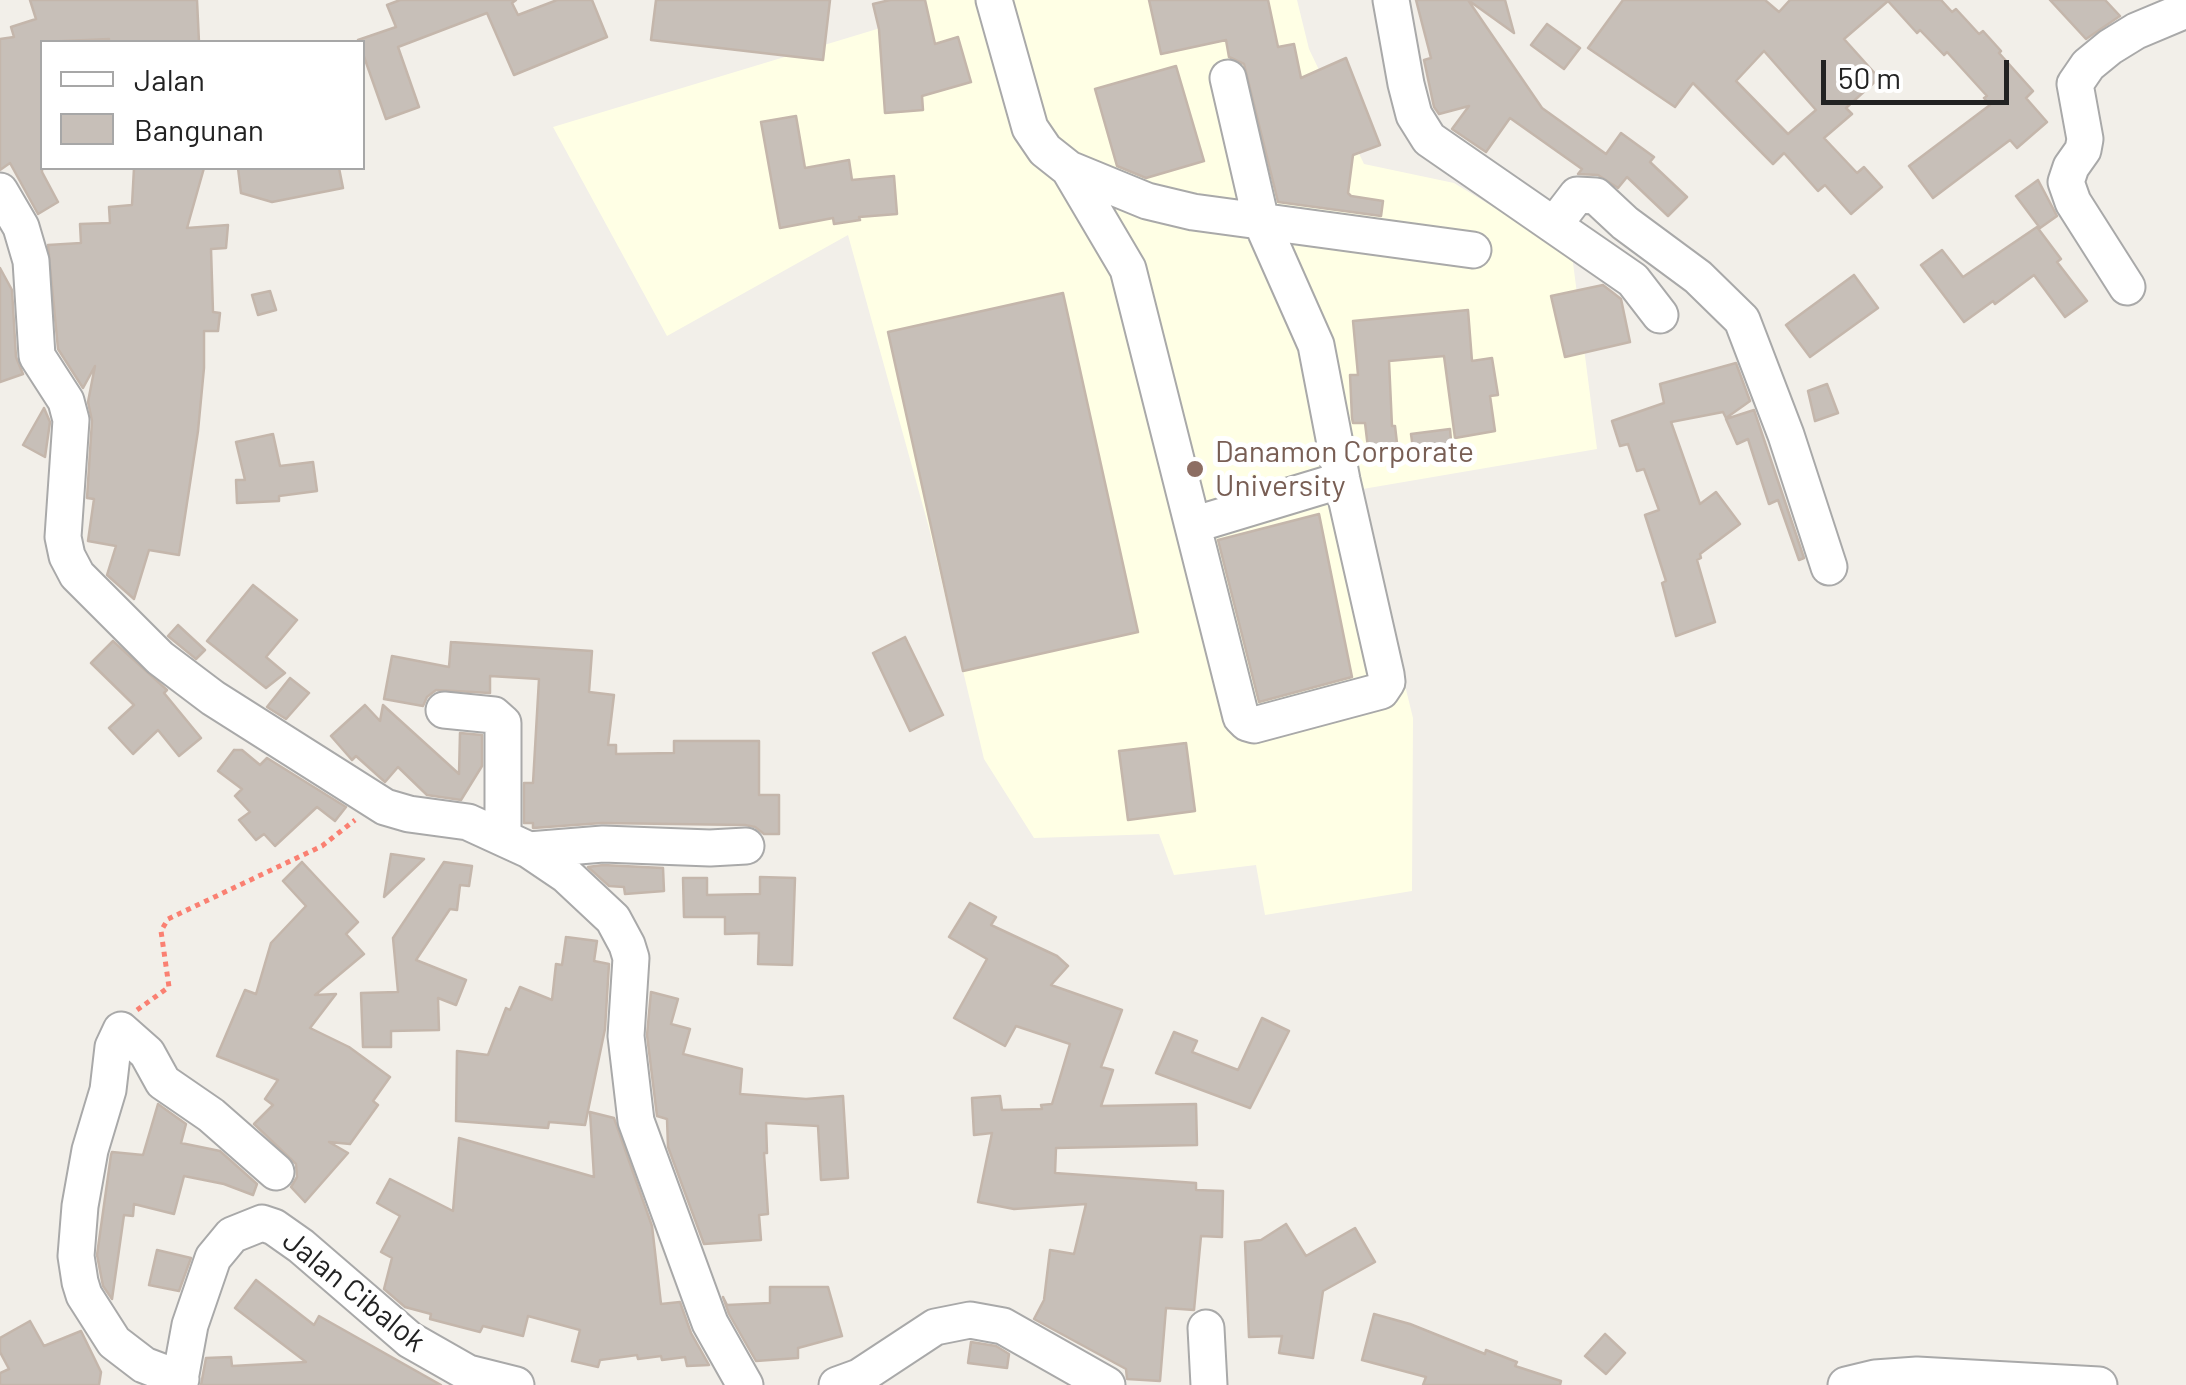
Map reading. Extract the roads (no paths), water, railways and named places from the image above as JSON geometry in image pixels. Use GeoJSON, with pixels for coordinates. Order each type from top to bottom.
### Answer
{"type":"FeatureCollection","features":[{"type":"Feature","properties":{"kind":"street"},"geometry":{"type":"LineString","coordinates":[[994,0],[1030,128],[1045,150],[1069,169],[1147,201],[1473,250]]}},
{"type":"Feature","properties":{"kind":"street"},"geometry":{"type":"LineString","coordinates":[[1391,0],[1414,114],[1435,146],[1497,184],[1634,280],[1660,315]]}},
{"type":"Feature","properties":{"kind":"street"},"geometry":{"type":"LineString","coordinates":[[2127,287],[2068,192],[2068,174],[2083,150],[2085,139],[2075,84],[2088,65],[2110,47],[2136,31],[2186,10]]}},
{"type":"Feature","properties":{"kind":"street"},"geometry":{"type":"LineString","coordinates":[[1069,169],[1128,268],[1241,717],[1246,724],[1254,725],[1378,693],[1386,685],[1386,674],[1316,345],[1260,221],[1228,78]]}},
{"type":"Feature","properties":{"kind":"street"},"geometry":{"type":"LineString","coordinates":[[0,191],[15,215],[28,249],[37,356],[66,402],[71,420],[62,518],[64,545],[71,565],[173,669],[214,698],[376,802],[409,814],[468,822],[516,844],[566,875],[604,909],[627,945],[631,970],[626,1036],[636,1120],[710,1323],[745,1385]]}},
{"type":"Feature","properties":{"kind":"street"},"geometry":{"type":"LineString","coordinates":[[1554,224],[1576,195],[1596,196],[1698,277],[1742,320],[1830,567]]}},
{"type":"Feature","properties":{"kind":"street"},"geometry":{"type":"LineString","coordinates":[[1193,526],[1342,480]]}},
{"type":"Feature","properties":{"kind":"street"},"geometry":{"type":"LineString","coordinates":[[444,710],[494,715],[504,723],[516,844]]}},
{"type":"Feature","properties":{"kind":"street"},"geometry":{"type":"LineString","coordinates":[[516,844],[746,846]]}},
{"type":"Feature","properties":{"kind":"street"},"geometry":{"type":"LineString","coordinates":[[180,1382],[144,1365],[114,1342],[80,1282],[77,1248],[85,1178],[108,1090],[113,1047],[121,1030],[147,1053],[162,1082],[212,1114],[276,1172]]}},
{"type":"Feature","properties":{"kind":"street","name":"Jalan Cibalok"},"geometry":{"type":"LineString","coordinates":[[180,1382],[190,1325],[214,1258],[232,1235],[262,1223],[301,1246],[410,1340],[468,1373],[516,1385]]}},
{"type":"Feature","properties":{"kind":"street"},"geometry":{"type":"LineString","coordinates":[[836,1385],[858,1376],[940,1325],[970,1320],[1004,1326],[1107,1385]]}},
{"type":"Feature","properties":{"kind":"street"},"geometry":{"type":"LineString","coordinates":[[1206,1328],[1208,1385]]}},
{"type":"Feature","properties":{"kind":"street"},"geometry":{"type":"LineString","coordinates":[[1846,1385],[1917,1375],[2100,1385]]}},
{"type":"Feature","properties":{"kind":"place","name":"Danamon Corporate University"},"geometry":{"type":"Point","coordinates":[1195,469]}}]}
